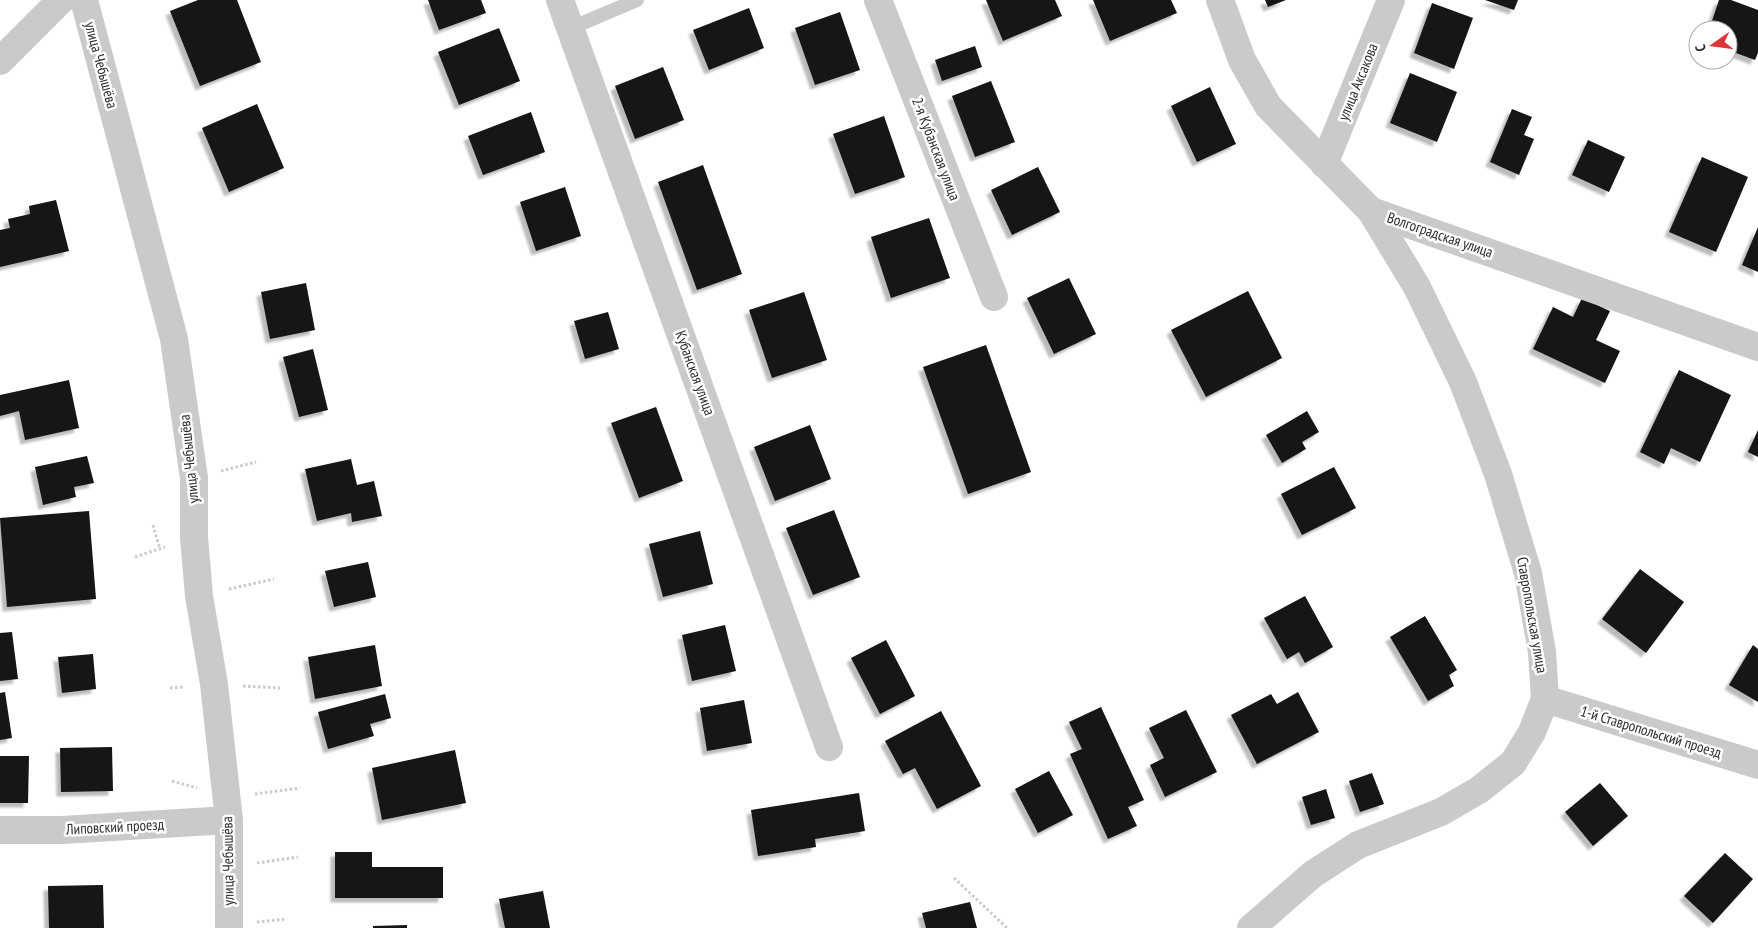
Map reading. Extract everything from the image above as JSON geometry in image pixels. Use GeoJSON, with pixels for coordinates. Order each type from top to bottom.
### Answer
{"type":"FeatureCollection","features":[{"type":"Feature","properties":{"kind":"street"},"geometry":{"type":"LineString","coordinates":[[0,61],[61,0]]}},
{"type":"Feature","properties":{"kind":"street","name":"улица Чебышёва"},"geometry":{"type":"LineString","coordinates":[[84,0],[174,339],[194,478],[194,537],[199,596],[214,684],[229,820],[229,928]]}},
{"type":"Feature","properties":{"kind":"street","name":"Кубанская улица"},"geometry":{"type":"LineString","coordinates":[[560,0],[828,747]]}},
{"type":"Feature","properties":{"kind":"street","name":"2-я Кубанская улица"},"geometry":{"type":"LineString","coordinates":[[878,0],[994,297]]}},
{"type":"Feature","properties":{"kind":"street","name":"Волгоградская улица"},"geometry":{"type":"LineString","coordinates":[[1220,0],[1242,60],[1268,106],[1371,210],[1758,347]]}},
{"type":"Feature","properties":{"kind":"street","name":"улица Аксакова"},"geometry":{"type":"LineString","coordinates":[[1324,164],[1391,0]]}},
{"type":"Feature","properties":{"kind":"street","name":"Ставропольская улица"},"geometry":{"type":"LineString","coordinates":[[1251,928],[1312,874],[1358,845],[1441,812],[1479,790],[1513,763],[1532,732],[1545,699],[1542,652],[1528,573],[1498,474],[1463,382],[1425,304],[1371,210]]}},
{"type":"Feature","properties":{"kind":"street","name":"1-й Ставропольский проезд"},"geometry":{"type":"LineString","coordinates":[[1545,699],[1758,765]]}},
{"type":"Feature","properties":{"kind":"street","name":"Липовский проезд"},"geometry":{"type":"LineString","coordinates":[[0,830],[62,830],[229,820]]}},
{"type":"Feature","properties":{"kind":"lane"},"geometry":{"type":"LineString","coordinates":[[571,28],[637,0]]}},
{"type":"Feature","properties":{"kind":"path"},"geometry":{"type":"LineString","coordinates":[[153,525],[160,549]]}},
{"type":"Feature","properties":{"kind":"path"},"geometry":{"type":"LineString","coordinates":[[199,596],[274,579]]}},
{"type":"Feature","properties":{"kind":"path"},"geometry":{"type":"LineString","coordinates":[[229,866],[298,857]]}},
{"type":"Feature","properties":{"kind":"path"},"geometry":{"type":"LineString","coordinates":[[954,878],[1007,928]]}},
{"type":"Feature","properties":{"kind":"building"},"geometry":{"type":"Polygon","coordinates":[[[198,0],[237,0],[261,62],[200,86],[170,11],[198,0]]]}},
{"type":"Feature","properties":{"kind":"building"},"geometry":{"type":"Polygon","coordinates":[[[428,0],[481,0],[486,13],[439,30],[428,0]]]}},
{"type":"Feature","properties":{"kind":"building"},"geometry":{"type":"Polygon","coordinates":[[[986,0],[1055,0],[1062,16],[1003,41],[986,0]]]}},
{"type":"Feature","properties":{"kind":"building"},"geometry":{"type":"Polygon","coordinates":[[[1093,0],[1171,0],[1177,13],[1110,41],[1093,0]]]}},
{"type":"Feature","properties":{"kind":"building"},"geometry":{"type":"Polygon","coordinates":[[[1265,0],[1286,0],[1268,7],[1265,0]]]}},
{"type":"Feature","properties":{"kind":"building"},"geometry":{"type":"Polygon","coordinates":[[[1485,0],[1518,0],[1514,10],[1485,0]]]}},
{"type":"Feature","properties":{"kind":"building"},"geometry":{"type":"Polygon","coordinates":[[[1719,0],[1731,0],[1758,10],[1758,53],[1755,60],[1738,54],[1738,20],[1712,20],[1719,0]]]}},
{"type":"Feature","properties":{"kind":"building"},"geometry":{"type":"Polygon","coordinates":[[[1432,3],[1473,18],[1454,69],[1414,53],[1432,3]]]}},
{"type":"Feature","properties":{"kind":"building"},"geometry":{"type":"Polygon","coordinates":[[[749,8],[764,48],[709,70],[693,30],[749,8]]]}},
{"type":"Feature","properties":{"kind":"building"},"geometry":{"type":"Polygon","coordinates":[[[840,12],[860,70],[815,85],[795,28],[840,12]]]}},
{"type":"Feature","properties":{"kind":"building"},"geometry":{"type":"Polygon","coordinates":[[[499,28],[520,81],[459,105],[438,52],[499,28]]]}},
{"type":"Feature","properties":{"kind":"building"},"geometry":{"type":"Polygon","coordinates":[[[975,46],[982,67],[942,81],[935,60],[975,46]]]}},
{"type":"Feature","properties":{"kind":"building"},"geometry":{"type":"Polygon","coordinates":[[[663,67],[684,120],[635,139],[615,86],[663,67]]]}},
{"type":"Feature","properties":{"kind":"building"},"geometry":{"type":"Polygon","coordinates":[[[1410,73],[1457,92],[1437,142],[1390,123],[1410,73]]]}},
{"type":"Feature","properties":{"kind":"building"},"geometry":{"type":"Polygon","coordinates":[[[991,81],[1015,142],[975,157],[952,96],[991,81]]]}},
{"type":"Feature","properties":{"kind":"building"},"geometry":{"type":"Polygon","coordinates":[[[1210,87],[1236,144],[1197,162],[1171,106],[1210,87]]]}},
{"type":"Feature","properties":{"kind":"building"},"geometry":{"type":"Polygon","coordinates":[[[257,104],[284,168],[229,192],[202,128],[257,104]]]}},
{"type":"Feature","properties":{"kind":"building"},"geometry":{"type":"Polygon","coordinates":[[[1512,109],[1532,117],[1524,135],[1534,139],[1519,175],[1490,162],[1512,109]]]}},
{"type":"Feature","properties":{"kind":"building"},"geometry":{"type":"Polygon","coordinates":[[[531,112],[545,152],[483,175],[468,136],[531,112]]]}},
{"type":"Feature","properties":{"kind":"building"},"geometry":{"type":"Polygon","coordinates":[[[884,116],[905,177],[855,194],[833,134],[884,116]]]}},
{"type":"Feature","properties":{"kind":"building"},"geometry":{"type":"Polygon","coordinates":[[[1588,140],[1625,157],[1609,192],[1572,175],[1588,140]]]}},
{"type":"Feature","properties":{"kind":"building"},"geometry":{"type":"Polygon","coordinates":[[[1702,157],[1748,177],[1716,252],[1669,232],[1702,157]]]}},
{"type":"Feature","properties":{"kind":"building"},"geometry":{"type":"Polygon","coordinates":[[[703,165],[742,274],[697,290],[658,182],[703,165]]]}},
{"type":"Feature","properties":{"kind":"building"},"geometry":{"type":"Polygon","coordinates":[[[1038,167],[1060,212],[1012,235],[991,190],[1038,167]]]}},
{"type":"Feature","properties":{"kind":"building"},"geometry":{"type":"Polygon","coordinates":[[[565,187],[581,236],[536,251],[520,202],[565,187]]]}},
{"type":"Feature","properties":{"kind":"building"},"geometry":{"type":"Polygon","coordinates":[[[56,200],[69,251],[0,267],[0,230],[10,228],[8,219],[30,214],[29,206],[56,200]]]}},
{"type":"Feature","properties":{"kind":"building"},"geometry":{"type":"Polygon","coordinates":[[[929,218],[950,278],[891,298],[871,237],[929,218]]]}},
{"type":"Feature","properties":{"kind":"building"},"geometry":{"type":"Polygon","coordinates":[[[1758,227],[1758,272],[1742,265],[1758,227]]]}},
{"type":"Feature","properties":{"kind":"building"},"geometry":{"type":"Polygon","coordinates":[[[1069,278],[1096,334],[1054,354],[1027,298],[1069,278]]]}},
{"type":"Feature","properties":{"kind":"building"},"geometry":{"type":"Polygon","coordinates":[[[306,283],[315,330],[270,339],[261,292],[306,283]]]}},
{"type":"Feature","properties":{"kind":"building"},"geometry":{"type":"Polygon","coordinates":[[[1248,291],[1282,358],[1206,397],[1171,330],[1248,291]]]}},
{"type":"Feature","properties":{"kind":"building"},"geometry":{"type":"Polygon","coordinates":[[[804,292],[827,360],[772,378],[749,310],[804,292]]]}},
{"type":"Feature","properties":{"kind":"building"},"geometry":{"type":"Polygon","coordinates":[[[1582,298],[1610,311],[1596,340],[1620,351],[1605,383],[1533,349],[1553,307],[1573,317],[1582,298]]]}},
{"type":"Feature","properties":{"kind":"building"},"geometry":{"type":"Polygon","coordinates":[[[608,312],[619,349],[585,359],[574,321],[608,312]]]}},
{"type":"Feature","properties":{"kind":"building"},"geometry":{"type":"Polygon","coordinates":[[[986,345],[1031,472],[968,494],[923,367],[986,345]]]}},
{"type":"Feature","properties":{"kind":"building"},"geometry":{"type":"Polygon","coordinates":[[[313,349],[328,410],[299,417],[283,357],[313,349]]]}},
{"type":"Feature","properties":{"kind":"building"},"geometry":{"type":"Polygon","coordinates":[[[1679,370],[1731,395],[1700,462],[1671,448],[1664,464],[1640,452],[1679,370]]]}},
{"type":"Feature","properties":{"kind":"building"},"geometry":{"type":"Polygon","coordinates":[[[69,380],[79,428],[25,440],[19,411],[0,416],[0,395],[69,380]]]}},
{"type":"Feature","properties":{"kind":"building"},"geometry":{"type":"Polygon","coordinates":[[[656,407],[683,481],[639,498],[611,423],[656,407]]]}},
{"type":"Feature","properties":{"kind":"building"},"geometry":{"type":"Polygon","coordinates":[[[1307,411],[1319,432],[1302,442],[1306,449],[1282,463],[1266,435],[1307,411]]]}},
{"type":"Feature","properties":{"kind":"building"},"geometry":{"type":"Polygon","coordinates":[[[810,425],[831,479],[775,501],[754,447],[810,425]]]}},
{"type":"Feature","properties":{"kind":"building"},"geometry":{"type":"Polygon","coordinates":[[[1758,430],[1758,457],[1748,452],[1758,430]]]}},
{"type":"Feature","properties":{"kind":"building"},"geometry":{"type":"Polygon","coordinates":[[[87,456],[94,483],[74,487],[76,497],[43,505],[35,467],[87,456]]]}},
{"type":"Feature","properties":{"kind":"building"},"geometry":{"type":"Polygon","coordinates":[[[351,459],[357,485],[374,481],[382,516],[352,522],[351,513],[317,521],[305,469],[351,459]]]}},
{"type":"Feature","properties":{"kind":"building"},"geometry":{"type":"Polygon","coordinates":[[[1334,467],[1356,508],[1302,535],[1281,494],[1334,467]]]}},
{"type":"Feature","properties":{"kind":"building"},"geometry":{"type":"Polygon","coordinates":[[[834,510],[860,577],[813,595],[786,528],[834,510]]]}},
{"type":"Feature","properties":{"kind":"building"},"geometry":{"type":"Polygon","coordinates":[[[89,511],[96,599],[7,607],[0,518],[89,511]]]}},
{"type":"Feature","properties":{"kind":"building"},"geometry":{"type":"Polygon","coordinates":[[[700,531],[713,584],[663,597],[649,544],[700,531]]]}},
{"type":"Feature","properties":{"kind":"building"},"geometry":{"type":"Polygon","coordinates":[[[368,562],[376,597],[334,607],[325,571],[368,562]]]}},
{"type":"Feature","properties":{"kind":"building"},"geometry":{"type":"Polygon","coordinates":[[[1640,569],[1684,602],[1646,653],[1602,619],[1640,569]]]}},
{"type":"Feature","properties":{"kind":"building"},"geometry":{"type":"Polygon","coordinates":[[[1305,596],[1333,647],[1305,663],[1299,652],[1287,659],[1264,618],[1305,596]]]}},
{"type":"Feature","properties":{"kind":"building"},"geometry":{"type":"Polygon","coordinates":[[[1425,616],[1457,670],[1449,675],[1454,686],[1428,701],[1390,637],[1425,616]]]}},
{"type":"Feature","properties":{"kind":"building"},"geometry":{"type":"Polygon","coordinates":[[[725,625],[736,671],[692,681],[682,635],[725,625]]]}},
{"type":"Feature","properties":{"kind":"building"},"geometry":{"type":"Polygon","coordinates":[[[12,632],[18,679],[0,681],[0,633],[12,632]]]}},
{"type":"Feature","properties":{"kind":"building"},"geometry":{"type":"Polygon","coordinates":[[[886,640],[915,696],[880,714],[851,658],[886,640]]]}},
{"type":"Feature","properties":{"kind":"building"},"geometry":{"type":"Polygon","coordinates":[[[375,645],[382,686],[315,699],[308,657],[375,645]]]}},
{"type":"Feature","properties":{"kind":"building"},"geometry":{"type":"Polygon","coordinates":[[[1753,645],[1758,649],[1758,702],[1729,685],[1753,645]]]}},
{"type":"Feature","properties":{"kind":"building"},"geometry":{"type":"Polygon","coordinates":[[[93,654],[96,689],[62,693],[58,657],[93,654]]]}},
{"type":"Feature","properties":{"kind":"building"},"geometry":{"type":"Polygon","coordinates":[[[5,692],[12,738],[0,740],[0,693],[5,692]]]}},
{"type":"Feature","properties":{"kind":"building"},"geometry":{"type":"Polygon","coordinates":[[[1298,692],[1319,732],[1257,764],[1231,715],[1271,694],[1277,704],[1298,692]]]}},
{"type":"Feature","properties":{"kind":"building"},"geometry":{"type":"Polygon","coordinates":[[[385,694],[391,718],[370,724],[374,736],[328,749],[318,712],[385,694]]]}},
{"type":"Feature","properties":{"kind":"building"},"geometry":{"type":"Polygon","coordinates":[[[744,700],[752,743],[707,751],[700,708],[744,700]]]}},
{"type":"Feature","properties":{"kind":"building"},"geometry":{"type":"Polygon","coordinates":[[[1101,707],[1144,800],[1128,807],[1137,826],[1108,839],[1070,754],[1082,749],[1069,722],[1101,707]]]}},
{"type":"Feature","properties":{"kind":"building"},"geometry":{"type":"Polygon","coordinates":[[[1186,710],[1217,772],[1165,797],[1150,765],[1164,758],[1149,728],[1186,710]]]}},
{"type":"Feature","properties":{"kind":"building"},"geometry":{"type":"Polygon","coordinates":[[[941,711],[981,786],[937,809],[915,768],[903,774],[885,741],[941,711]]]}},
{"type":"Feature","properties":{"kind":"building"},"geometry":{"type":"Polygon","coordinates":[[[112,747],[113,791],[61,792],[60,748],[112,747]]]}},
{"type":"Feature","properties":{"kind":"building"},"geometry":{"type":"Polygon","coordinates":[[[455,750],[466,803],[382,820],[372,768],[455,750]]]}},
{"type":"Feature","properties":{"kind":"building"},"geometry":{"type":"Polygon","coordinates":[[[0,756],[29,756],[28,803],[0,803],[0,756]]]}},
{"type":"Feature","properties":{"kind":"building"},"geometry":{"type":"Polygon","coordinates":[[[1049,771],[1073,815],[1038,833],[1015,789],[1049,771]]]}},
{"type":"Feature","properties":{"kind":"building"},"geometry":{"type":"Polygon","coordinates":[[[1372,773],[1384,804],[1360,812],[1349,781],[1372,773]]]}},
{"type":"Feature","properties":{"kind":"building"},"geometry":{"type":"Polygon","coordinates":[[[1600,783],[1628,816],[1593,846],[1565,812],[1600,783]]]}},
{"type":"Feature","properties":{"kind":"building"},"geometry":{"type":"Polygon","coordinates":[[[1326,789],[1335,818],[1311,825],[1302,797],[1326,789]]]}},
{"type":"Feature","properties":{"kind":"building"},"geometry":{"type":"Polygon","coordinates":[[[859,793],[865,831],[815,839],[816,847],[758,856],[751,810],[859,793]]]}},
{"type":"Feature","properties":{"kind":"building"},"geometry":{"type":"Polygon","coordinates":[[[335,852],[372,852],[372,867],[443,867],[443,898],[335,898],[335,852]]]}},
{"type":"Feature","properties":{"kind":"building"},"geometry":{"type":"Polygon","coordinates":[[[1725,853],[1753,879],[1713,923],[1684,896],[1725,853]]]}},
{"type":"Feature","properties":{"kind":"building"},"geometry":{"type":"Polygon","coordinates":[[[103,885],[104,928],[49,928],[48,886],[103,885]]]}},
{"type":"Feature","properties":{"kind":"building"},"geometry":{"type":"Polygon","coordinates":[[[543,891],[550,928],[505,928],[499,899],[543,891]]]}},
{"type":"Feature","properties":{"kind":"building"},"geometry":{"type":"Polygon","coordinates":[[[970,902],[977,928],[926,928],[922,913],[970,902]]]}},
{"type":"Feature","properties":{"kind":"building"},"geometry":{"type":"Polygon","coordinates":[[[407,925],[407,928],[373,928],[373,926],[407,925]]]}}]}
